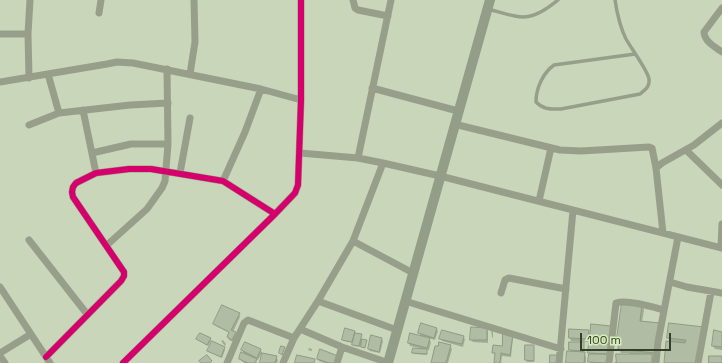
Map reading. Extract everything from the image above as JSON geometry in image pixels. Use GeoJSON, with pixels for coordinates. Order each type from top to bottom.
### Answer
{"type":"FeatureCollection","features":[{"type":"Feature","properties":{"kind":"main road"},"geometry":{"type":"LineString","coordinates":[[388,363],[488,4]]}},
{"type":"Feature","properties":{"kind":"street"},"geometry":{"type":"LineString","coordinates":[[29,78],[28,34],[30,0]]}},
{"type":"Feature","properties":{"kind":"street"},"geometry":{"type":"LineString","coordinates":[[99,13],[102,0]]}},
{"type":"Feature","properties":{"kind":"street"},"geometry":{"type":"LineString","coordinates":[[190,74],[195,42],[194,0]]}},
{"type":"Feature","properties":{"kind":"street"},"geometry":{"type":"LineString","coordinates":[[123,363],[295,193],[298,185],[300,153],[301,0]]}},
{"type":"Feature","properties":{"kind":"street"},"geometry":{"type":"LineString","coordinates":[[353,0],[355,8],[358,10],[388,16]]}},
{"type":"Feature","properties":{"kind":"street"},"geometry":{"type":"LineString","coordinates":[[358,158],[391,0]]}},
{"type":"Feature","properties":{"kind":"street"},"geometry":{"type":"LineString","coordinates":[[722,8],[704,32],[704,36],[722,52]]}},
{"type":"Feature","properties":{"kind":"street"},"geometry":{"type":"LineString","coordinates":[[0,34],[28,34]]}},
{"type":"Feature","properties":{"kind":"street"},"geometry":{"type":"LineString","coordinates":[[0,82],[117,62],[133,63],[167,69],[260,89],[301,100]]}},
{"type":"Feature","properties":{"kind":"street"},"geometry":{"type":"LineString","coordinates":[[107,245],[147,209],[162,188],[165,181],[168,144],[167,69]]}},
{"type":"Feature","properties":{"kind":"street"},"geometry":{"type":"LineString","coordinates":[[48,74],[59,113]]}},
{"type":"Feature","properties":{"kind":"street"},"geometry":{"type":"LineString","coordinates":[[372,88],[458,111]]}},
{"type":"Feature","properties":{"kind":"street"},"geometry":{"type":"LineString","coordinates":[[223,181],[245,132],[260,89]]}},
{"type":"Feature","properties":{"kind":"street"},"geometry":{"type":"LineString","coordinates":[[29,125],[59,113],[130,105],[168,103]]}},
{"type":"Feature","properties":{"kind":"street"},"geometry":{"type":"LineString","coordinates":[[83,110],[96,173]]}},
{"type":"Feature","properties":{"kind":"street"},"geometry":{"type":"LineString","coordinates":[[180,174],[190,118]]}},
{"type":"Feature","properties":{"kind":"street"},"geometry":{"type":"LineString","coordinates":[[656,168],[662,163],[686,150],[722,123]]}},
{"type":"Feature","properties":{"kind":"street"},"geometry":{"type":"LineString","coordinates":[[454,124],[560,150],[581,151],[649,147],[654,150],[663,233]]}},
{"type":"Feature","properties":{"kind":"street"},"geometry":{"type":"LineString","coordinates":[[92,153],[131,144],[168,144]]}},
{"type":"Feature","properties":{"kind":"street"},"geometry":{"type":"LineString","coordinates":[[539,201],[551,148]]}},
{"type":"Feature","properties":{"kind":"street"},"geometry":{"type":"LineString","coordinates":[[686,150],[722,185]]}},
{"type":"Feature","properties":{"kind":"street"},"geometry":{"type":"LineString","coordinates":[[300,153],[358,158],[383,163],[440,176],[722,248],[722,224]]}},
{"type":"Feature","properties":{"kind":"street"},"geometry":{"type":"LineString","coordinates":[[282,363],[294,338],[318,301],[353,241],[383,163]]}},
{"type":"Feature","properties":{"kind":"street"},"geometry":{"type":"LineString","coordinates":[[0,287],[48,360],[87,314],[121,281],[124,276],[124,272],[72,192],[72,187],[76,183],[96,173],[129,169],[166,171],[223,181],[275,214]]}},
{"type":"Feature","properties":{"kind":"street"},"geometry":{"type":"LineString","coordinates":[[559,363],[573,210]]}},
{"type":"Feature","properties":{"kind":"street"},"geometry":{"type":"LineString","coordinates":[[656,363],[664,310],[678,237]]}},
{"type":"Feature","properties":{"kind":"street"},"geometry":{"type":"LineString","coordinates":[[30,240],[87,314]]}},
{"type":"Feature","properties":{"kind":"street"},"geometry":{"type":"LineString","coordinates":[[353,241],[413,273]]}},
{"type":"Feature","properties":{"kind":"street"},"geometry":{"type":"LineString","coordinates":[[500,293],[505,280],[509,278],[566,289]]}},
{"type":"Feature","properties":{"kind":"street"},"geometry":{"type":"LineString","coordinates":[[670,282],[711,292],[722,293]]}},
{"type":"Feature","properties":{"kind":"street"},"geometry":{"type":"LineString","coordinates":[[698,363],[711,292]]}},
{"type":"Feature","properties":{"kind":"street"},"geometry":{"type":"LineString","coordinates":[[318,301],[397,330]]}},
{"type":"Feature","properties":{"kind":"street"},"geometry":{"type":"LineString","coordinates":[[405,301],[560,349]]}},
{"type":"Feature","properties":{"kind":"street"},"geometry":{"type":"LineString","coordinates":[[608,363],[616,303],[630,303],[664,310]]}},
{"type":"Feature","properties":{"kind":"street"},"geometry":{"type":"LineString","coordinates":[[227,363],[244,323],[248,320],[294,338]]}},
{"type":"Feature","properties":{"kind":"street"},"geometry":{"type":"LineString","coordinates":[[300,329],[342,347],[388,363]]}},
{"type":"Feature","properties":{"kind":"street"},"geometry":{"type":"LineString","coordinates":[[5,363],[0,355],[30,334]]}},
{"type":"Feature","properties":{"kind":"street"},"geometry":{"type":"LineString","coordinates":[[337,363],[342,347]]}},
{"type":"Feature","properties":{"kind":"lane"},"geometry":{"type":"LineString","coordinates":[[488,4],[521,18],[533,16],[547,9],[558,0]]}},
{"type":"Feature","properties":{"kind":"lane"},"geometry":{"type":"LineString","coordinates":[[615,0],[619,20],[625,37],[647,73],[649,80],[647,89],[640,94],[561,109],[548,110],[541,107],[536,102],[536,96],[542,80],[547,70],[554,65],[635,54]]}},
{"type":"Feature","properties":{"kind":"building"},"geometry":{"type":"Polygon","coordinates":[[[622,303],[642,305],[640,321],[660,323],[655,353],[618,349],[619,339],[617,338],[622,303]]]}},
{"type":"Feature","properties":{"kind":"building"},"geometry":{"type":"Polygon","coordinates":[[[222,305],[240,313],[231,330],[236,332],[232,340],[227,337],[229,332],[213,324],[222,305]]]}},
{"type":"Feature","properties":{"kind":"building"},"geometry":{"type":"Polygon","coordinates":[[[421,323],[437,328],[434,338],[418,333],[421,323]]]}},
{"type":"Feature","properties":{"kind":"building"},"geometry":{"type":"Polygon","coordinates":[[[669,323],[704,327],[699,363],[664,363],[666,341],[685,343],[686,340],[667,338],[669,323]]]}},
{"type":"Feature","properties":{"kind":"building"},"geometry":{"type":"Polygon","coordinates":[[[591,324],[611,326],[610,343],[590,342],[591,324]]]}},
{"type":"Feature","properties":{"kind":"building"},"geometry":{"type":"Polygon","coordinates":[[[471,327],[487,328],[487,340],[470,340],[471,327]]]}},
{"type":"Feature","properties":{"kind":"building"},"geometry":{"type":"Polygon","coordinates":[[[345,328],[355,331],[352,342],[342,340],[345,328]]]}},
{"type":"Feature","properties":{"kind":"building"},"geometry":{"type":"Polygon","coordinates":[[[569,329],[589,330],[588,339],[569,338],[569,329]]]}},
{"type":"Feature","properties":{"kind":"building"},"geometry":{"type":"Polygon","coordinates":[[[442,330],[464,336],[462,344],[439,339],[442,330]]]}},
{"type":"Feature","properties":{"kind":"building"},"geometry":{"type":"Polygon","coordinates":[[[714,330],[722,332],[722,347],[712,346],[714,330]]]}},
{"type":"Feature","properties":{"kind":"building"},"geometry":{"type":"Polygon","coordinates":[[[200,333],[211,338],[207,345],[196,339],[200,333]]]}},
{"type":"Feature","properties":{"kind":"building"},"geometry":{"type":"Polygon","coordinates":[[[355,333],[362,334],[359,346],[352,345],[355,333]]]}},
{"type":"Feature","properties":{"kind":"building"},"geometry":{"type":"Polygon","coordinates":[[[410,333],[430,338],[427,348],[408,343],[410,333]]]}},
{"type":"Feature","properties":{"kind":"building"},"geometry":{"type":"Polygon","coordinates":[[[503,333],[513,334],[510,355],[501,353],[500,363],[494,363],[495,353],[492,353],[493,345],[502,346],[503,333]]]}},
{"type":"Feature","properties":{"kind":"building"},"geometry":{"type":"Polygon","coordinates":[[[371,335],[382,338],[379,352],[368,349],[371,335]]]}},
{"type":"Feature","properties":{"kind":"building"},"geometry":{"type":"Polygon","coordinates":[[[362,339],[367,340],[365,348],[361,347],[362,339]]]}},
{"type":"Feature","properties":{"kind":"building"},"geometry":{"type":"Polygon","coordinates":[[[212,341],[225,347],[221,357],[207,351],[212,341]]]}},
{"type":"Feature","properties":{"kind":"building"},"geometry":{"type":"Polygon","coordinates":[[[245,342],[261,349],[257,358],[241,350],[245,342]]]}},
{"type":"Feature","properties":{"kind":"building"},"geometry":{"type":"Polygon","coordinates":[[[439,342],[451,345],[446,363],[431,363],[435,346],[438,346],[439,342]]]}},
{"type":"Feature","properties":{"kind":"building"},"geometry":{"type":"Polygon","coordinates":[[[569,342],[584,342],[584,351],[569,350],[569,342]]]}},
{"type":"Feature","properties":{"kind":"building"},"geometry":{"type":"Polygon","coordinates":[[[589,343],[609,344],[608,354],[588,353],[589,343]]]}},
{"type":"Feature","properties":{"kind":"building"},"geometry":{"type":"Polygon","coordinates":[[[525,345],[534,345],[534,361],[525,360],[525,345]]]}},
{"type":"Feature","properties":{"kind":"building"},"geometry":{"type":"Polygon","coordinates":[[[281,346],[285,347],[282,355],[279,353],[281,346]]]}},
{"type":"Feature","properties":{"kind":"building"},"geometry":{"type":"Polygon","coordinates":[[[413,348],[427,349],[427,354],[412,353],[413,348]]]}},
{"type":"Feature","properties":{"kind":"building"},"geometry":{"type":"Polygon","coordinates":[[[320,349],[338,356],[336,363],[329,363],[317,359],[320,349]]]}},
{"type":"Feature","properties":{"kind":"building"},"geometry":{"type":"Polygon","coordinates":[[[567,351],[585,352],[584,363],[566,363],[567,351]]]}},
{"type":"Feature","properties":{"kind":"building"},"geometry":{"type":"Polygon","coordinates":[[[241,352],[257,359],[255,363],[248,363],[239,359],[241,352]]]}},
{"type":"Feature","properties":{"kind":"building"},"geometry":{"type":"Polygon","coordinates":[[[262,353],[277,356],[275,363],[260,363],[262,353]]]}},
{"type":"Feature","properties":{"kind":"building"},"geometry":{"type":"Polygon","coordinates":[[[589,354],[608,354],[607,363],[588,362],[589,354]]]}},
{"type":"Feature","properties":{"kind":"building"},"geometry":{"type":"Polygon","coordinates":[[[616,354],[652,354],[652,363],[616,363],[616,354]]]}},
{"type":"Feature","properties":{"kind":"building"},"geometry":{"type":"Polygon","coordinates":[[[207,355],[212,361],[210,363],[201,363],[199,361],[207,355]]]}},
{"type":"Feature","properties":{"kind":"building"},"geometry":{"type":"Polygon","coordinates":[[[297,355],[315,359],[314,363],[295,363],[297,355]]]}},
{"type":"Feature","properties":{"kind":"building"},"geometry":{"type":"Polygon","coordinates":[[[550,355],[557,355],[557,363],[550,363],[550,355]]]}},
{"type":"Feature","properties":{"kind":"building"},"geometry":{"type":"Polygon","coordinates":[[[709,356],[722,356],[722,363],[709,363],[709,356]]]}},
{"type":"Feature","properties":{"kind":"cycle path"},"geometry":{"type":"LineString","coordinates":[[123,363],[295,193],[298,185],[301,100],[301,0]]}},
{"type":"Feature","properties":{"kind":"cycle path"},"geometry":{"type":"LineString","coordinates":[[46,357],[121,281],[124,276],[124,272],[73,197],[73,187],[76,183],[96,173],[129,169],[151,169],[223,181],[275,214]]}}]}
